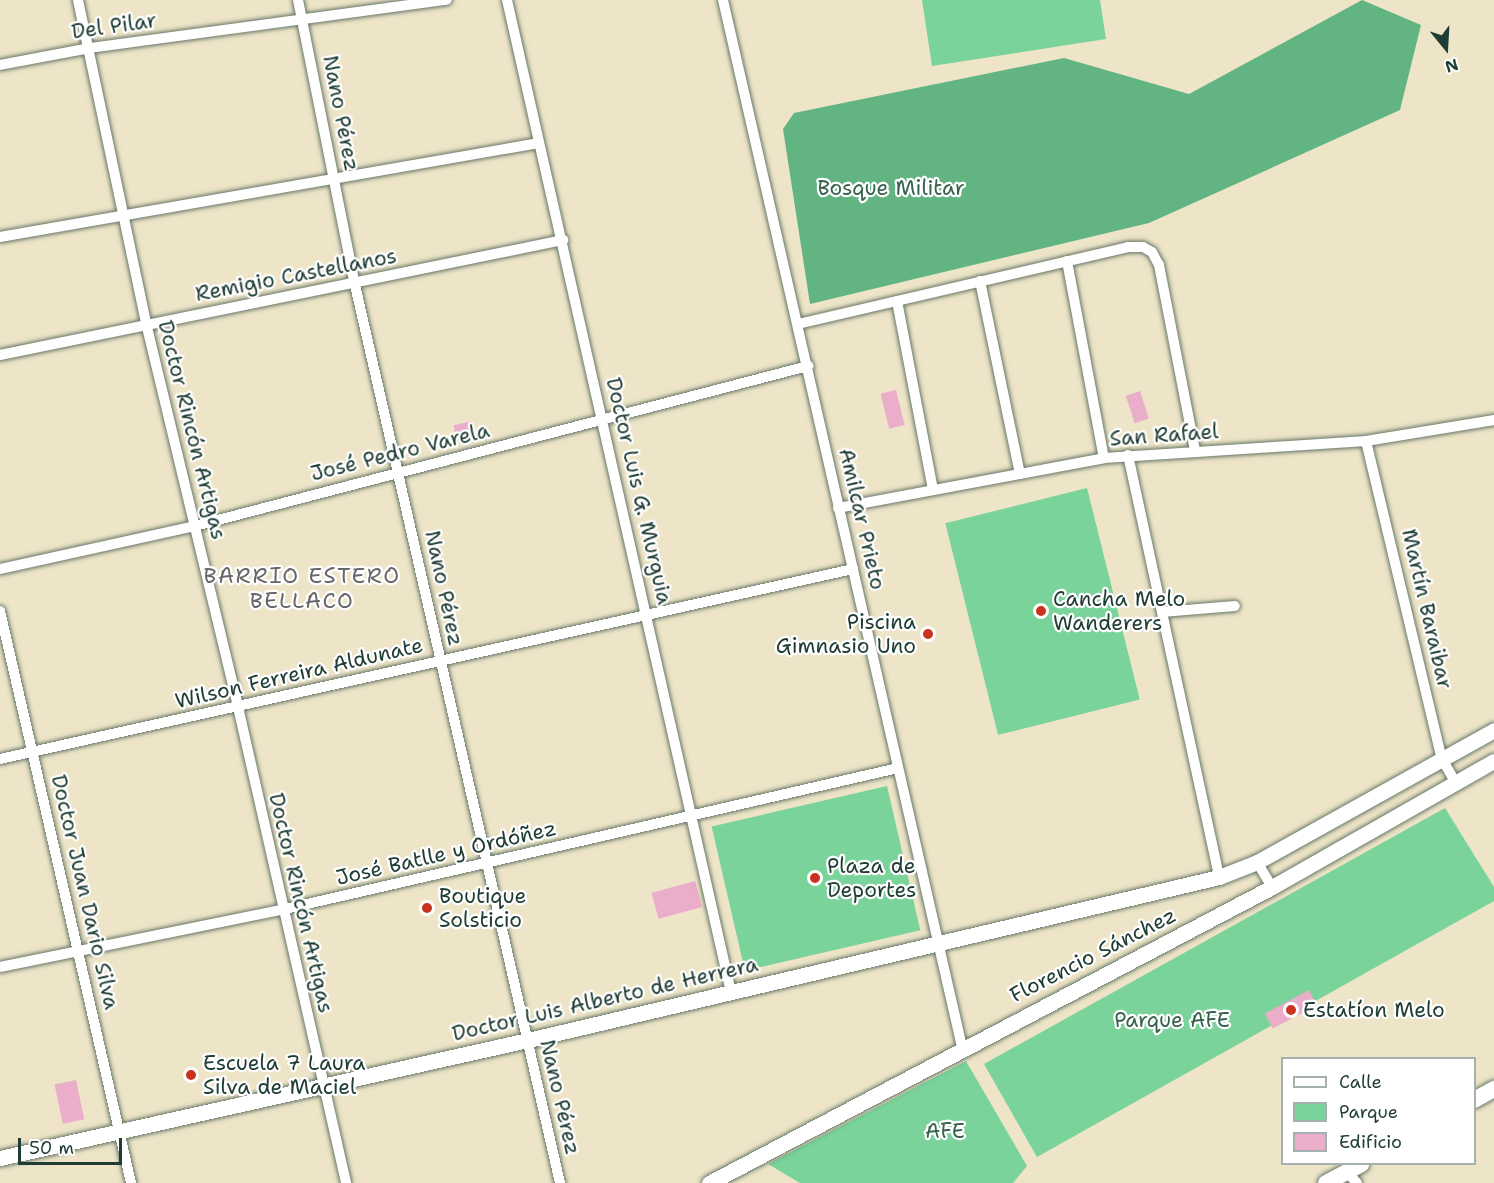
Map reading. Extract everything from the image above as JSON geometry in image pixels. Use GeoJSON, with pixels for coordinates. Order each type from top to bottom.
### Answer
{"type":"FeatureCollection","features":[{"type":"Feature","properties":{"kind":"main road"},"geometry":{"type":"LineString","coordinates":[[1476,1099],[1494,1089]]}},
{"type":"Feature","properties":{"kind":"main road"},"geometry":{"type":"LineString","coordinates":[[1326,1183],[1355,1173]]}},
{"type":"Feature","properties":{"kind":"street","name":"Doctor Rincón Artigas"},"geometry":{"type":"LineString","coordinates":[[78,0],[90,48],[146,323],[238,707],[281,910],[346,1183]]}},
{"type":"Feature","properties":{"kind":"street","name":"Nano Pérez"},"geometry":{"type":"LineString","coordinates":[[298,0],[355,285],[440,662],[489,862],[560,1183]]}},
{"type":"Feature","properties":{"kind":"street","name":"Del Pilar"},"geometry":{"type":"LineString","coordinates":[[0,65],[90,48],[447,0]]}},
{"type":"Feature","properties":{"kind":"street","name":"Doctor Luis G. Murguia"},"geometry":{"type":"LineString","coordinates":[[507,0],[648,616],[731,992]]}},
{"type":"Feature","properties":{"kind":"street","name":"Amilcar Prieto"},"geometry":{"type":"LineString","coordinates":[[723,0],[808,366],[936,944],[962,1047]]}},
{"type":"Feature","properties":{"kind":"street"},"geometry":{"type":"LineString","coordinates":[[0,237],[539,143]]}},
{"type":"Feature","properties":{"kind":"street","name":"Remigio Castellanos"},"geometry":{"type":"LineString","coordinates":[[0,355],[146,323],[355,285],[563,240]]}},
{"type":"Feature","properties":{"kind":"street"},"geometry":{"type":"LineString","coordinates":[[798,324],[1128,247],[1152,252],[1159,265],[1195,450]]}},
{"type":"Feature","properties":{"kind":"street"},"geometry":{"type":"LineString","coordinates":[[1067,261],[1104,458]]}},
{"type":"Feature","properties":{"kind":"street"},"geometry":{"type":"LineString","coordinates":[[980,281],[1020,474]]}},
{"type":"Feature","properties":{"kind":"street"},"geometry":{"type":"LineString","coordinates":[[897,301],[933,490]]}},
{"type":"Feature","properties":{"kind":"street","name":"José Pedro Varela"},"geometry":{"type":"LineString","coordinates":[[0,569],[195,526],[808,366]]}},
{"type":"Feature","properties":{"kind":"street","name":"San Rafael"},"geometry":{"type":"LineString","coordinates":[[838,508],[1104,458],[1195,450],[1366,441],[1494,420]]}},
{"type":"Feature","properties":{"kind":"street","name":"Martín Baraibar"},"geometry":{"type":"LineString","coordinates":[[1366,441],[1442,759],[1456,783]]}},
{"type":"Feature","properties":{"kind":"street"},"geometry":{"type":"LineString","coordinates":[[1128,455],[1219,877],[1257,862],[1494,730]]}},
{"type":"Feature","properties":{"kind":"street","name":"Wilson Ferreira Aldunate"},"geometry":{"type":"LineString","coordinates":[[0,759],[853,569]]}},
{"type":"Feature","properties":{"kind":"street"},"geometry":{"type":"LineString","coordinates":[[1162,612],[1235,606]]}},
{"type":"Feature","properties":{"kind":"street","name":"Doctor Juan Dario Silva"},"geometry":{"type":"LineString","coordinates":[[0,611],[131,1183]]}},
{"type":"Feature","properties":{"kind":"street","name":"Florencio Sánchez"},"geometry":{"type":"LineString","coordinates":[[709,1183],[962,1047],[1272,887],[1494,761]]}},
{"type":"Feature","properties":{"kind":"street","name":"José Batlle y Ordóñez"},"geometry":{"type":"LineString","coordinates":[[0,967],[281,910],[898,768]]}},
{"type":"Feature","properties":{"kind":"street"},"geometry":{"type":"LineString","coordinates":[[1257,862],[1272,887]]}},
{"type":"Feature","properties":{"kind":"street","name":"Doctor Luis Alberto de Herrera"},"geometry":{"type":"LineString","coordinates":[[0,1158],[528,1040],[1219,877]]}},
{"type":"Feature","properties":{"kind":"green space"},"geometry":{"type":"Polygon","coordinates":[[[922,0],[1100,0],[1106,39],[932,66],[922,0]]]}},
{"type":"Feature","properties":{"kind":"green space","name":"Bosque Militar"},"geometry":{"type":"Polygon","coordinates":[[[1362,0],[1421,25],[1400,110],[1149,223],[810,304],[783,129],[794,113],[1064,58],[1189,94],[1362,0]]]}},
{"type":"Feature","properties":{"kind":"green space","name":"Cancha Melo Wanderers"},"geometry":{"type":"Polygon","coordinates":[[[1087,488],[1140,700],[998,735],[945,523],[1087,488]]]}},
{"type":"Feature","properties":{"kind":"green space","name":"Plaza de Deportes"},"geometry":{"type":"Polygon","coordinates":[[[887,786],[920,930],[745,971],[712,826],[887,786]]]}},
{"type":"Feature","properties":{"kind":"green space","name":"Parque AFE"},"geometry":{"type":"Polygon","coordinates":[[[1445,808],[1494,887],[1494,901],[1037,1157],[984,1064],[1445,808]]]}},
{"type":"Feature","properties":{"kind":"green space","name":"AFE"},"geometry":{"type":"Polygon","coordinates":[[[966,1061],[1027,1166],[1013,1183],[800,1183],[768,1164],[966,1061]]]}},
{"type":"Feature","properties":{"kind":"building"},"geometry":{"type":"Polygon","coordinates":[[[896,390],[905,425],[889,429],[880,394],[896,390]]]}},
{"type":"Feature","properties":{"kind":"building"},"geometry":{"type":"Polygon","coordinates":[[[1140,391],[1149,419],[1135,423],[1126,396],[1140,391]]]}},
{"type":"Feature","properties":{"kind":"building"},"geometry":{"type":"Polygon","coordinates":[[[472,421],[476,438],[457,442],[453,425],[472,421]]]}},
{"type":"Feature","properties":{"kind":"building"},"geometry":{"type":"Polygon","coordinates":[[[695,881],[702,907],[659,919],[652,893],[695,881]]]}},
{"type":"Feature","properties":{"kind":"building","name":"Estatíon Melo"},"geometry":{"type":"Polygon","coordinates":[[[1309,990],[1317,1005],[1273,1028],[1265,1013],[1309,990]]]}},
{"type":"Feature","properties":{"kind":"building"},"geometry":{"type":"Polygon","coordinates":[[[76,1080],[84,1119],[63,1124],[54,1085],[76,1080]]]}},
{"type":"Feature","properties":{"kind":"place","name":"Cancha Melo Wanderers"},"geometry":{"type":"Point","coordinates":[1041,611]}},
{"type":"Feature","properties":{"kind":"place","name":"Piscina Gimnasio Uno"},"geometry":{"type":"Point","coordinates":[928,634]}},
{"type":"Feature","properties":{"kind":"place","name":"Plaza de Deportes"},"geometry":{"type":"Point","coordinates":[815,878]}},
{"type":"Feature","properties":{"kind":"place","name":"Boutique Solsticio"},"geometry":{"type":"Point","coordinates":[427,908]}},
{"type":"Feature","properties":{"kind":"place","name":"Estatíon Melo"},"geometry":{"type":"Point","coordinates":[1291,1010]}},
{"type":"Feature","properties":{"kind":"place","name":"Escuela 7 Laura Silva de Maciel"},"geometry":{"type":"Point","coordinates":[191,1075]}},
{"type":"Feature","properties":{"kind":"district","name":"BARRIO ESTERO BELLACO"},"geometry":{"type":"Point","coordinates":[302,588]}}]}
